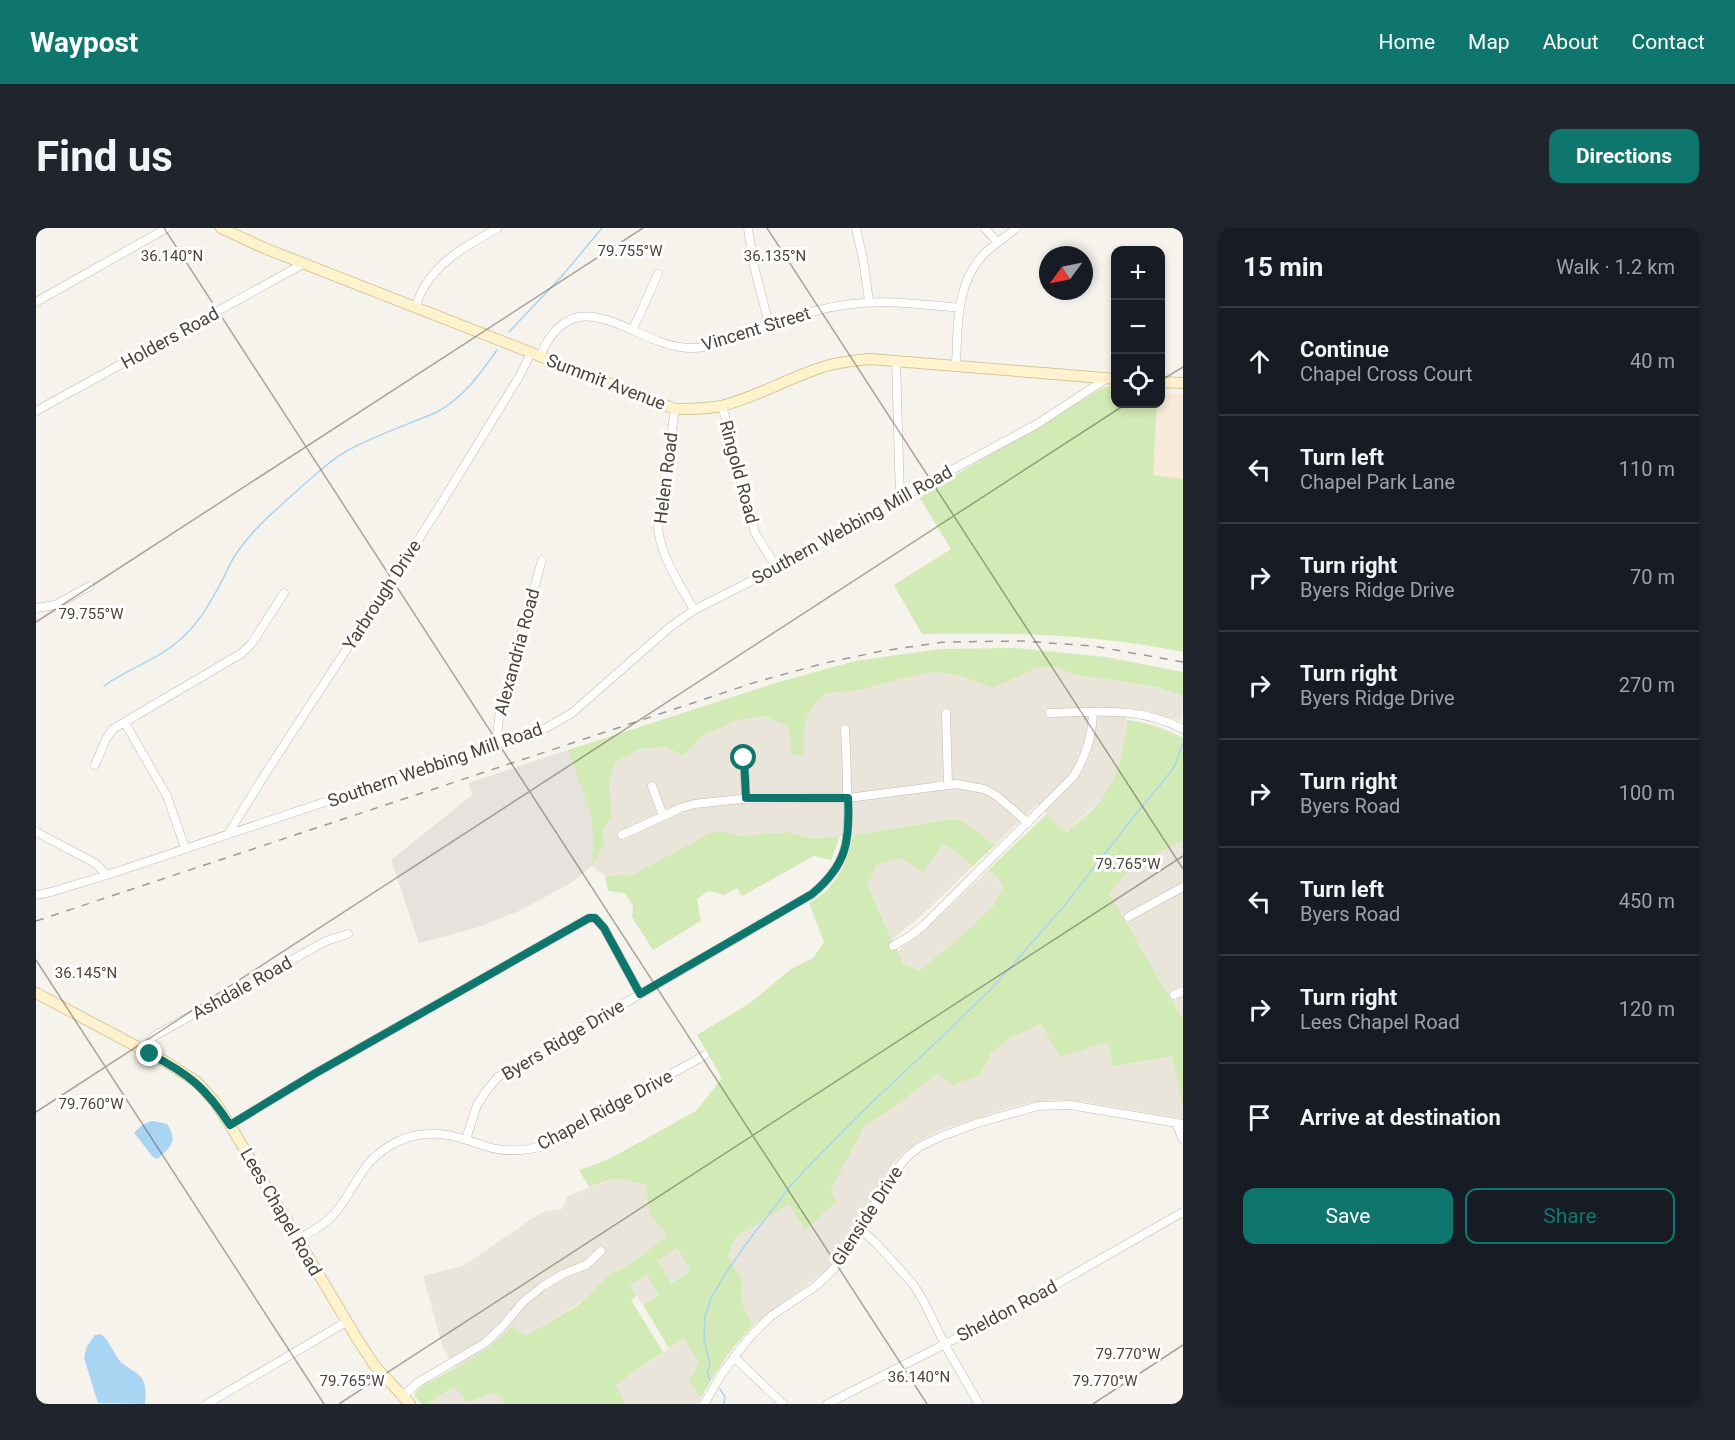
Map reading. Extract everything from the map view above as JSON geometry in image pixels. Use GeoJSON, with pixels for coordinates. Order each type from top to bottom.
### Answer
{"type":"FeatureCollection","features":[{"type":"Feature","properties":{"kind":"main road","name":"Summit Avenue"},"geometry":{"type":"LineString","coordinates":[[226,229],[303,264],[675,409],[701,409],[722,405],[754,395],[812,371],[838,363],[870,359],[1111,379]]}},
{"type":"Feature","properties":{"kind":"main road"},"geometry":{"type":"LineString","coordinates":[[1165,382],[1183,383]]}},
{"type":"Feature","properties":{"kind":"main road","name":"Lees Chapel Road"},"geometry":{"type":"LineString","coordinates":[[36,993],[166,1062],[197,1082],[215,1102],[230,1125],[346,1322],[375,1366],[406,1400]]}},
{"type":"Feature","properties":{"kind":"street"},"geometry":{"type":"LineString","coordinates":[[36,302],[167,228]]}},
{"type":"Feature","properties":{"kind":"street"},"geometry":{"type":"LineString","coordinates":[[416,308],[431,277],[443,264],[498,228]]}},
{"type":"Feature","properties":{"kind":"street"},"geometry":{"type":"LineString","coordinates":[[748,228],[754,266],[770,324]]}},
{"type":"Feature","properties":{"kind":"street"},"geometry":{"type":"LineString","coordinates":[[856,228],[869,301]]}},
{"type":"Feature","properties":{"kind":"street"},"geometry":{"type":"LineString","coordinates":[[985,228],[997,242]]}},
{"type":"Feature","properties":{"kind":"street"},"geometry":{"type":"LineString","coordinates":[[956,365],[963,291],[974,265],[997,242],[1016,228]]}},
{"type":"Feature","properties":{"kind":"street","name":"Holders Road"},"geometry":{"type":"LineString","coordinates":[[36,411],[303,264]]}},
{"type":"Feature","properties":{"kind":"street"},"geometry":{"type":"LineString","coordinates":[[633,329],[658,274]]}},
{"type":"Feature","properties":{"kind":"street","name":"Vincent Street"},"geometry":{"type":"LineString","coordinates":[[536,355],[551,336],[566,323],[577,318],[596,316],[661,342],[689,348],[705,347],[770,324],[843,304],[869,301],[960,308]]}},
{"type":"Feature","properties":{"kind":"street","name":"Yarbrough Drive"},"geometry":{"type":"LineString","coordinates":[[228,834],[431,520],[519,377],[536,355]]}},
{"type":"Feature","properties":{"kind":"street"},"geometry":{"type":"LineString","coordinates":[[896,361],[900,498]]}},
{"type":"Feature","properties":{"kind":"street","name":"Southern Webbing Mill Road"},"geometry":{"type":"LineString","coordinates":[[36,895],[107,875],[546,728],[572,713],[670,627],[694,610],[777,568],[1037,424],[1111,379]]}},
{"type":"Feature","properties":{"kind":"street","name":"Ringold Road"},"geometry":{"type":"LineString","coordinates":[[722,405],[755,533],[777,568]]}},
{"type":"Feature","properties":{"kind":"street","name":"Helen Road"},"geometry":{"type":"LineString","coordinates":[[675,409],[658,528],[660,544],[694,610]]}},
{"type":"Feature","properties":{"kind":"street","name":"Alexandria Road"},"geometry":{"type":"LineString","coordinates":[[496,745],[500,710],[542,560]]}},
{"type":"Feature","properties":{"kind":"street"},"geometry":{"type":"LineString","coordinates":[[36,608],[55,605],[90,586]]}},
{"type":"Feature","properties":{"kind":"street"},"geometry":{"type":"LineString","coordinates":[[95,765],[106,739],[114,729],[242,653],[252,643],[284,593]]}},
{"type":"Feature","properties":{"kind":"street"},"geometry":{"type":"LineString","coordinates":[[1050,713],[1110,711],[1135,713],[1160,719],[1183,729]]}},
{"type":"Feature","properties":{"kind":"street"},"geometry":{"type":"LineString","coordinates":[[946,712],[948,785]]}},
{"type":"Feature","properties":{"kind":"street"},"geometry":{"type":"LineString","coordinates":[[893,946],[924,925],[1062,790],[1082,763],[1090,740],[1093,712]]}},
{"type":"Feature","properties":{"kind":"street"},"geometry":{"type":"LineString","coordinates":[[125,723],[166,796],[185,848]]}},
{"type":"Feature","properties":{"kind":"street","name":"Byers Ridge Drive"},"geometry":{"type":"LineString","coordinates":[[466,1139],[477,1105],[498,1077],[812,894],[828,881],[840,861],[848,839],[845,729]]}},
{"type":"Feature","properties":{"kind":"street"},"geometry":{"type":"LineString","coordinates":[[744,758],[746,798]]}},
{"type":"Feature","properties":{"kind":"street"},"geometry":{"type":"LineString","coordinates":[[622,835],[694,804],[746,798],[848,798],[948,785],[984,789],[997,796],[1028,823]]}},
{"type":"Feature","properties":{"kind":"street"},"geometry":{"type":"LineString","coordinates":[[652,786],[663,816]]}},
{"type":"Feature","properties":{"kind":"street"},"geometry":{"type":"LineString","coordinates":[[36,832],[95,863],[107,875]]}},
{"type":"Feature","properties":{"kind":"street"},"geometry":{"type":"LineString","coordinates":[[1128,917],[1183,887]]}},
{"type":"Feature","properties":{"kind":"street"},"geometry":{"type":"LineString","coordinates":[[230,1125],[314,1074],[589,918],[595,918],[604,928],[640,994]]}},
{"type":"Feature","properties":{"kind":"street","name":"Ashdale Road"},"geometry":{"type":"LineString","coordinates":[[141,1049],[156,1035],[326,941],[348,934]]}},
{"type":"Feature","properties":{"kind":"street"},"geometry":{"type":"LineString","coordinates":[[1174,995],[1183,991]]}},
{"type":"Feature","properties":{"kind":"street","name":"Chapel Ridge Drive"},"geometry":{"type":"LineString","coordinates":[[297,1240],[332,1217],[343,1205],[368,1164],[380,1152],[398,1141],[416,1135],[434,1134],[452,1135],[486,1147],[508,1151],[525,1151],[544,1146],[705,1055]]}},
{"type":"Feature","properties":{"kind":"street","name":"Glenside Drive"},"geometry":{"type":"LineString","coordinates":[[704,1404],[748,1339],[771,1316],[816,1286],[842,1261],[891,1176],[907,1156],[919,1147],[978,1123],[1038,1106],[1070,1105],[1180,1124]]}},
{"type":"Feature","properties":{"kind":"street"},"geometry":{"type":"LineString","coordinates":[[1180,1124],[1183,1139]]}},
{"type":"Feature","properties":{"kind":"street","name":"Sheldon Road"},"geometry":{"type":"LineString","coordinates":[[827,1404],[945,1345],[1183,1212]]}},
{"type":"Feature","properties":{"kind":"street"},"geometry":{"type":"LineString","coordinates":[[861,1230],[913,1284],[979,1404]]}},
{"type":"Feature","properties":{"kind":"street"},"geometry":{"type":"LineString","coordinates":[[406,1400],[417,1383],[485,1343],[524,1302],[543,1286],[586,1265],[601,1251]]}},
{"type":"Feature","properties":{"kind":"street"},"geometry":{"type":"LineString","coordinates":[[207,1404],[346,1322]]}},
{"type":"Feature","properties":{"kind":"street"},"geometry":{"type":"LineString","coordinates":[[734,1357],[783,1404]]}},
{"type":"Feature","properties":{"kind":"shaded area"},"geometry":{"type":"Polygon","coordinates":[[[1165,392],[1183,394],[1183,479],[1153,476],[1157,408],[1165,408],[1165,392]]]}},
{"type":"Feature","properties":{"kind":"shaded area"},"geometry":{"type":"Polygon","coordinates":[[[1055,667],[1072,674],[1158,687],[1183,696],[1180,721],[1127,707],[1125,743],[1113,780],[1102,799],[1065,833],[1037,804],[995,845],[962,821],[951,819],[853,835],[811,839],[789,832],[738,836],[722,831],[710,833],[634,874],[605,876],[592,866],[605,843],[602,832],[612,818],[609,783],[616,762],[639,749],[667,747],[683,756],[702,736],[738,720],[764,716],[789,726],[792,755],[804,753],[803,729],[810,709],[824,694],[860,690],[935,672],[958,675],[993,688],[1037,668],[1055,667]]]}},
{"type":"Feature","properties":{"kind":"shaded area"},"geometry":{"type":"Polygon","coordinates":[[[568,750],[591,815],[592,866],[571,883],[519,911],[476,928],[419,943],[391,860],[472,795],[469,783],[568,750]]]}},
{"type":"Feature","properties":{"kind":"shaded area"},"geometry":{"type":"Polygon","coordinates":[[[1183,841],[1183,1020],[1109,893],[1137,863],[1183,841]]]}},
{"type":"Feature","properties":{"kind":"shaded area"},"geometry":{"type":"Polygon","coordinates":[[[943,844],[957,852],[972,867],[921,916],[892,939],[868,885],[876,865],[943,844]]]}},
{"type":"Feature","properties":{"kind":"shaded area"},"geometry":{"type":"Polygon","coordinates":[[[989,869],[1003,886],[994,905],[920,970],[903,964],[897,952],[934,922],[989,869]]]}},
{"type":"Feature","properties":{"kind":"shaded area"},"geometry":{"type":"Polygon","coordinates":[[[1041,1024],[1107,1042],[1113,1066],[1172,1056],[1183,1108],[1183,1119],[1085,1102],[1059,1100],[1019,1105],[940,1130],[905,1151],[893,1163],[840,1255],[827,1270],[753,1326],[741,1301],[742,1281],[728,1255],[736,1237],[789,1204],[805,1229],[831,1190],[865,1125],[892,1109],[938,1073],[980,1075],[991,1053],[1010,1038],[1041,1024]]]}},
{"type":"Feature","properties":{"kind":"shaded area"},"geometry":{"type":"Polygon","coordinates":[[[615,1178],[646,1185],[649,1213],[668,1235],[638,1259],[607,1277],[577,1305],[525,1336],[512,1326],[477,1356],[456,1368],[443,1348],[423,1276],[463,1266],[542,1212],[562,1209],[568,1196],[615,1178]]]}},
{"type":"Feature","properties":{"kind":"shaded area"},"geometry":{"type":"Polygon","coordinates":[[[677,1248],[691,1270],[670,1283],[656,1261],[677,1248]]]}},
{"type":"Feature","properties":{"kind":"shaded area"},"geometry":{"type":"Polygon","coordinates":[[[647,1274],[659,1295],[643,1305],[630,1285],[647,1274]]]}},
{"type":"Feature","properties":{"kind":"shaded area"},"geometry":{"type":"Polygon","coordinates":[[[684,1339],[699,1362],[690,1381],[701,1398],[697,1404],[626,1404],[614,1385],[684,1339]]]}},
{"type":"Feature","properties":{"kind":"shaded area"},"geometry":{"type":"Polygon","coordinates":[[[455,1387],[493,1393],[503,1399],[503,1404],[426,1404],[455,1387]]]}},
{"type":"Feature","properties":{"kind":"green space"},"geometry":{"type":"Polygon","coordinates":[[[1111,386],[1111,408],[1157,408],[1153,475],[1183,479],[1183,652],[1086,638],[988,633],[922,634],[894,585],[951,549],[919,497],[1102,388],[1111,386]]]}},
{"type":"Feature","properties":{"kind":"green space"},"geometry":{"type":"Polygon","coordinates":[[[1015,648],[1106,657],[1183,672],[1183,696],[1158,687],[1072,674],[1055,667],[1037,668],[993,688],[958,675],[935,672],[860,690],[824,694],[806,721],[804,754],[792,755],[788,726],[764,716],[738,720],[702,736],[683,756],[667,747],[639,749],[616,762],[609,783],[612,819],[602,832],[605,843],[592,866],[591,815],[568,750],[779,682],[855,661],[940,649],[1015,648]]]}},
{"type":"Feature","properties":{"kind":"green space"},"geometry":{"type":"Polygon","coordinates":[[[1127,720],[1156,726],[1183,738],[1183,841],[1137,863],[1109,893],[1183,1020],[1183,1108],[1172,1056],[1113,1066],[1107,1042],[1060,1057],[1041,1024],[1010,1038],[991,1053],[980,1075],[952,1085],[938,1073],[892,1109],[865,1125],[831,1190],[836,1202],[805,1230],[789,1204],[736,1237],[728,1255],[742,1281],[741,1301],[753,1326],[724,1360],[701,1398],[689,1381],[699,1362],[684,1339],[669,1348],[643,1305],[659,1295],[647,1275],[630,1285],[637,1296],[631,1300],[663,1352],[615,1385],[626,1404],[503,1404],[503,1399],[493,1393],[468,1402],[454,1387],[426,1404],[422,1404],[414,1396],[423,1386],[485,1350],[512,1326],[525,1336],[577,1306],[607,1277],[638,1259],[667,1235],[649,1213],[646,1185],[615,1178],[589,1187],[579,1170],[609,1159],[696,1111],[722,1078],[697,1035],[750,1003],[791,969],[813,958],[824,942],[809,903],[826,891],[839,874],[848,855],[853,835],[951,819],[962,821],[995,845],[972,867],[957,852],[943,844],[924,872],[900,858],[876,865],[868,886],[903,964],[920,970],[994,905],[1003,886],[989,869],[1047,814],[1066,833],[1100,802],[1117,770],[1127,720]],[[677,1248],[657,1261],[671,1283],[691,1270],[677,1248]]]}},
{"type":"Feature","properties":{"kind":"green space"},"geometry":{"type":"Polygon","coordinates":[[[722,831],[738,836],[789,832],[811,839],[840,836],[831,860],[814,856],[742,896],[737,888],[724,895],[709,891],[697,899],[701,921],[653,950],[632,917],[633,906],[625,893],[608,891],[605,876],[634,874],[710,833],[722,831]]]}},
{"type":"Feature","properties":{"kind":"water"},"geometry":{"type":"Polygon","coordinates":[[[153,1121],[167,1124],[173,1140],[169,1148],[157,1159],[135,1134],[141,1127],[153,1121]]]}},
{"type":"Feature","properties":{"kind":"water"},"geometry":{"type":"Polygon","coordinates":[[[101,1334],[120,1361],[143,1380],[146,1392],[145,1404],[98,1403],[84,1358],[87,1346],[95,1335],[101,1334]]]}},
{"type":"Feature","properties":{"kind":"waterway"},"geometry":{"type":"LineString","coordinates":[[509,332],[562,276],[602,228]]}},
{"type":"Feature","properties":{"kind":"waterway"},"geometry":{"type":"LineString","coordinates":[[104,686],[156,657],[185,635],[207,607],[232,560],[246,541],[322,469],[356,446],[447,406],[471,384],[497,350]]}},
{"type":"Feature","properties":{"kind":"waterway"},"geometry":{"type":"LineString","coordinates":[[710,1380],[707,1372],[710,1365],[704,1339],[705,1316],[711,1298],[746,1244],[805,1170],[871,1103],[993,987],[1064,906],[1166,778],[1175,765],[1183,743]]}},
{"type":"Feature","properties":{"kind":"waterway"},"geometry":{"type":"LineString","coordinates":[[720,1389],[725,1397],[724,1404]]}},
{"type":"Feature","properties":{"kind":"railway"},"geometry":{"type":"LineString","coordinates":[[36,921],[756,682],[825,663],[882,651],[944,642],[1022,641],[1093,646],[1183,662]]}},
{"type":"Feature","properties":{"kind":"route"},"geometry":{"type":"LineString","coordinates":[[150,1054],[197,1082],[215,1102],[230,1125],[314,1074],[589,918],[595,918],[604,928],[640,994],[812,894],[828,881],[840,861],[848,839],[848,798],[746,798],[744,758]]}}]}
